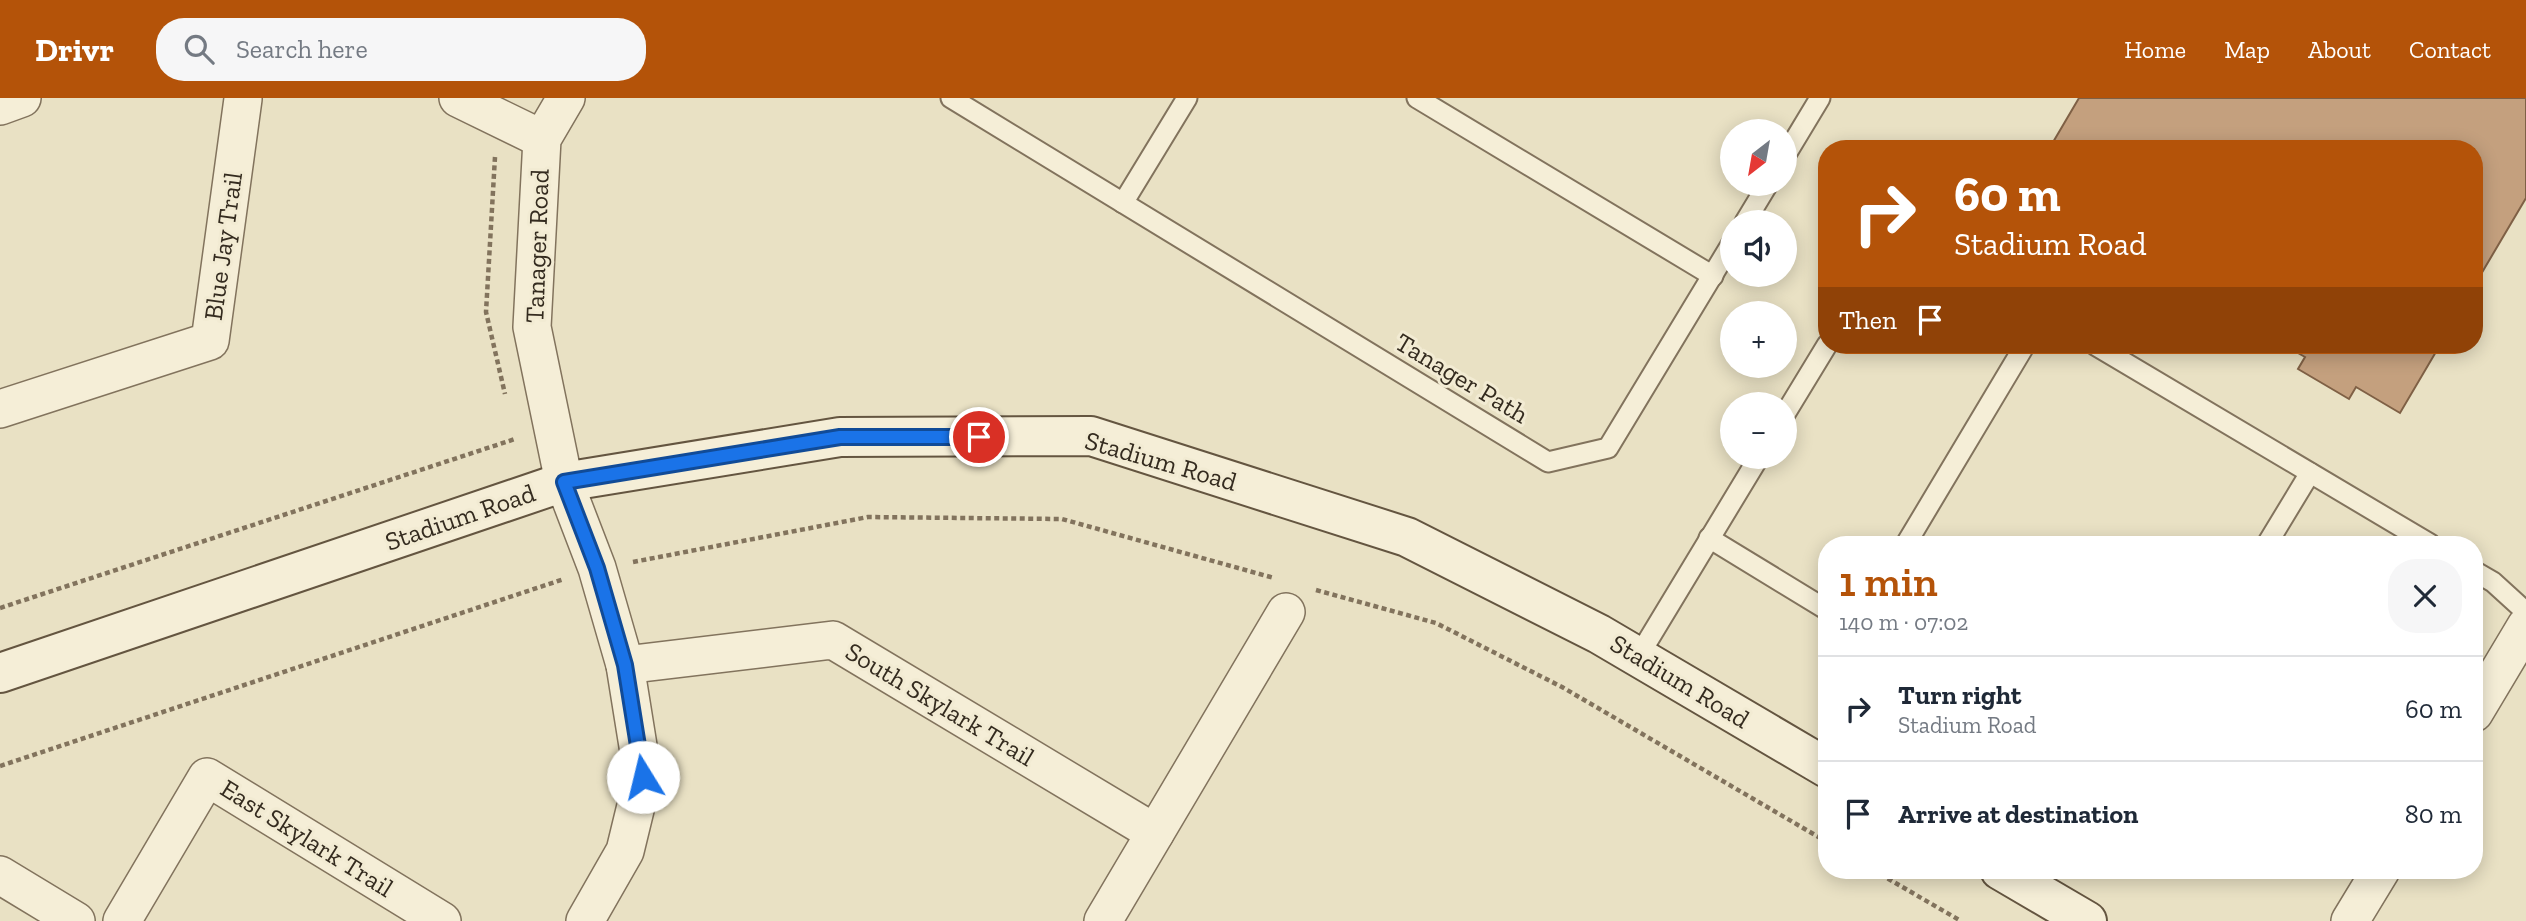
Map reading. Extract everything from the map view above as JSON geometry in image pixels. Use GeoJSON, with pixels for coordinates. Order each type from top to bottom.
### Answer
{"type":"FeatureCollection","features":[{"type":"Feature","properties":{"kind":"street"},"geometry":{"type":"LineString","coordinates":[[0,106],[22,98]]}},
{"type":"Feature","properties":{"kind":"street","name":"Blue Jay Trail"},"geometry":{"type":"LineString","coordinates":[[0,409],[210,341],[244,98]]}},
{"type":"Feature","properties":{"kind":"street"},"geometry":{"type":"LineString","coordinates":[[458,98],[542,139]]}},
{"type":"Feature","properties":{"kind":"street","name":"Tanager Road"},"geometry":{"type":"LineString","coordinates":[[566,98],[542,139],[531,327],[564,482],[597,568],[625,665],[643,777],[625,850],[585,921]]}},
{"type":"Feature","properties":{"kind":"street","name":"Stadium Road"},"geometry":{"type":"LineString","coordinates":[[0,673],[564,482],[840,437],[1091,436],[1407,537],[1600,634],[1818,763]]}},
{"type":"Feature","properties":{"kind":"street"},"geometry":{"type":"LineString","coordinates":[[1103,921],[1155,833],[1288,592]]}},
{"type":"Feature","properties":{"kind":"street"},"geometry":{"type":"LineString","coordinates":[[2483,698],[2526,626]]}},
{"type":"Feature","properties":{"kind":"street","name":"South Skylark Trail"},"geometry":{"type":"LineString","coordinates":[[625,665],[833,640],[1155,833]]}},
{"type":"Feature","properties":{"kind":"street","name":"East Skylark Trail"},"geometry":{"type":"LineString","coordinates":[[122,921],[207,777],[442,921]]}},
{"type":"Feature","properties":{"kind":"street"},"geometry":{"type":"LineString","coordinates":[[0,875],[76,921]]}},
{"type":"Feature","properties":{"kind":"street"},"geometry":{"type":"LineString","coordinates":[[2015,879],[2087,921]]}},
{"type":"Feature","properties":{"kind":"street"},"geometry":{"type":"LineString","coordinates":[[2350,921],[2376,879]]}},
{"type":"Feature","properties":{"kind":"lane","name":"Tanager Path"},"geometry":{"type":"LineString","coordinates":[[951,98],[1548,462],[1608,448],[1720,264]]}},
{"type":"Feature","properties":{"kind":"lane"},"geometry":{"type":"LineString","coordinates":[[1124,203],[1186,98]]}},
{"type":"Feature","properties":{"kind":"lane"},"geometry":{"type":"LineString","coordinates":[[1418,98],[1713,276]]}},
{"type":"Feature","properties":{"kind":"lane"},"geometry":{"type":"LineString","coordinates":[[1797,136],[1820,98]]}},
{"type":"Feature","properties":{"kind":"lane"},"geometry":{"type":"LineString","coordinates":[[1797,394],[1822,354]]}},
{"type":"Feature","properties":{"kind":"lane"},"geometry":{"type":"LineString","coordinates":[[1911,536],[2020,354]]}},
{"type":"Feature","properties":{"kind":"lane"},"geometry":{"type":"LineString","coordinates":[[2110,354],[2416,536]]}},
{"type":"Feature","properties":{"kind":"lane"},"geometry":{"type":"LineString","coordinates":[[1638,657],[1752,469]]}},
{"type":"Feature","properties":{"kind":"lane"},"geometry":{"type":"LineString","coordinates":[[2272,536],[2309,473]]}},
{"type":"Feature","properties":{"kind":"lane"},"geometry":{"type":"LineString","coordinates":[[1709,538],[1818,605]]}},
{"type":"Feature","properties":{"kind":"lane"},"geometry":{"type":"LineString","coordinates":[[2483,576],[2526,612]]}},
{"type":"Feature","properties":{"kind":"path"},"geometry":{"type":"LineString","coordinates":[[497,117],[486,312],[507,401]]}},
{"type":"Feature","properties":{"kind":"path"},"geometry":{"type":"LineString","coordinates":[[0,608],[515,439],[512,426]]}},
{"type":"Feature","properties":{"kind":"path"},"geometry":{"type":"LineString","coordinates":[[0,766],[597,568],[868,517],[1062,519],[1288,592],[1436,623],[1562,687],[1818,837]]}},
{"type":"Feature","properties":{"kind":"path"},"geometry":{"type":"LineString","coordinates":[[1889,879],[1961,921]]}},
{"type":"Feature","properties":{"kind":"building"},"geometry":{"type":"Polygon","coordinates":[[[2079,98],[2526,98],[2526,198],[2483,271],[2483,140],[2054,140],[2079,98]]]}},
{"type":"Feature","properties":{"kind":"building"},"geometry":{"type":"Polygon","coordinates":[[[2300,354],[2435,354],[2400,413],[2356,387],[2349,399],[2298,369],[2305,357],[2300,354]]]}},
{"type":"Feature","properties":{"kind":"route"},"geometry":{"type":"LineString","coordinates":[[643,777],[625,665],[597,568],[564,482],[840,437],[979,437]]}}]}
